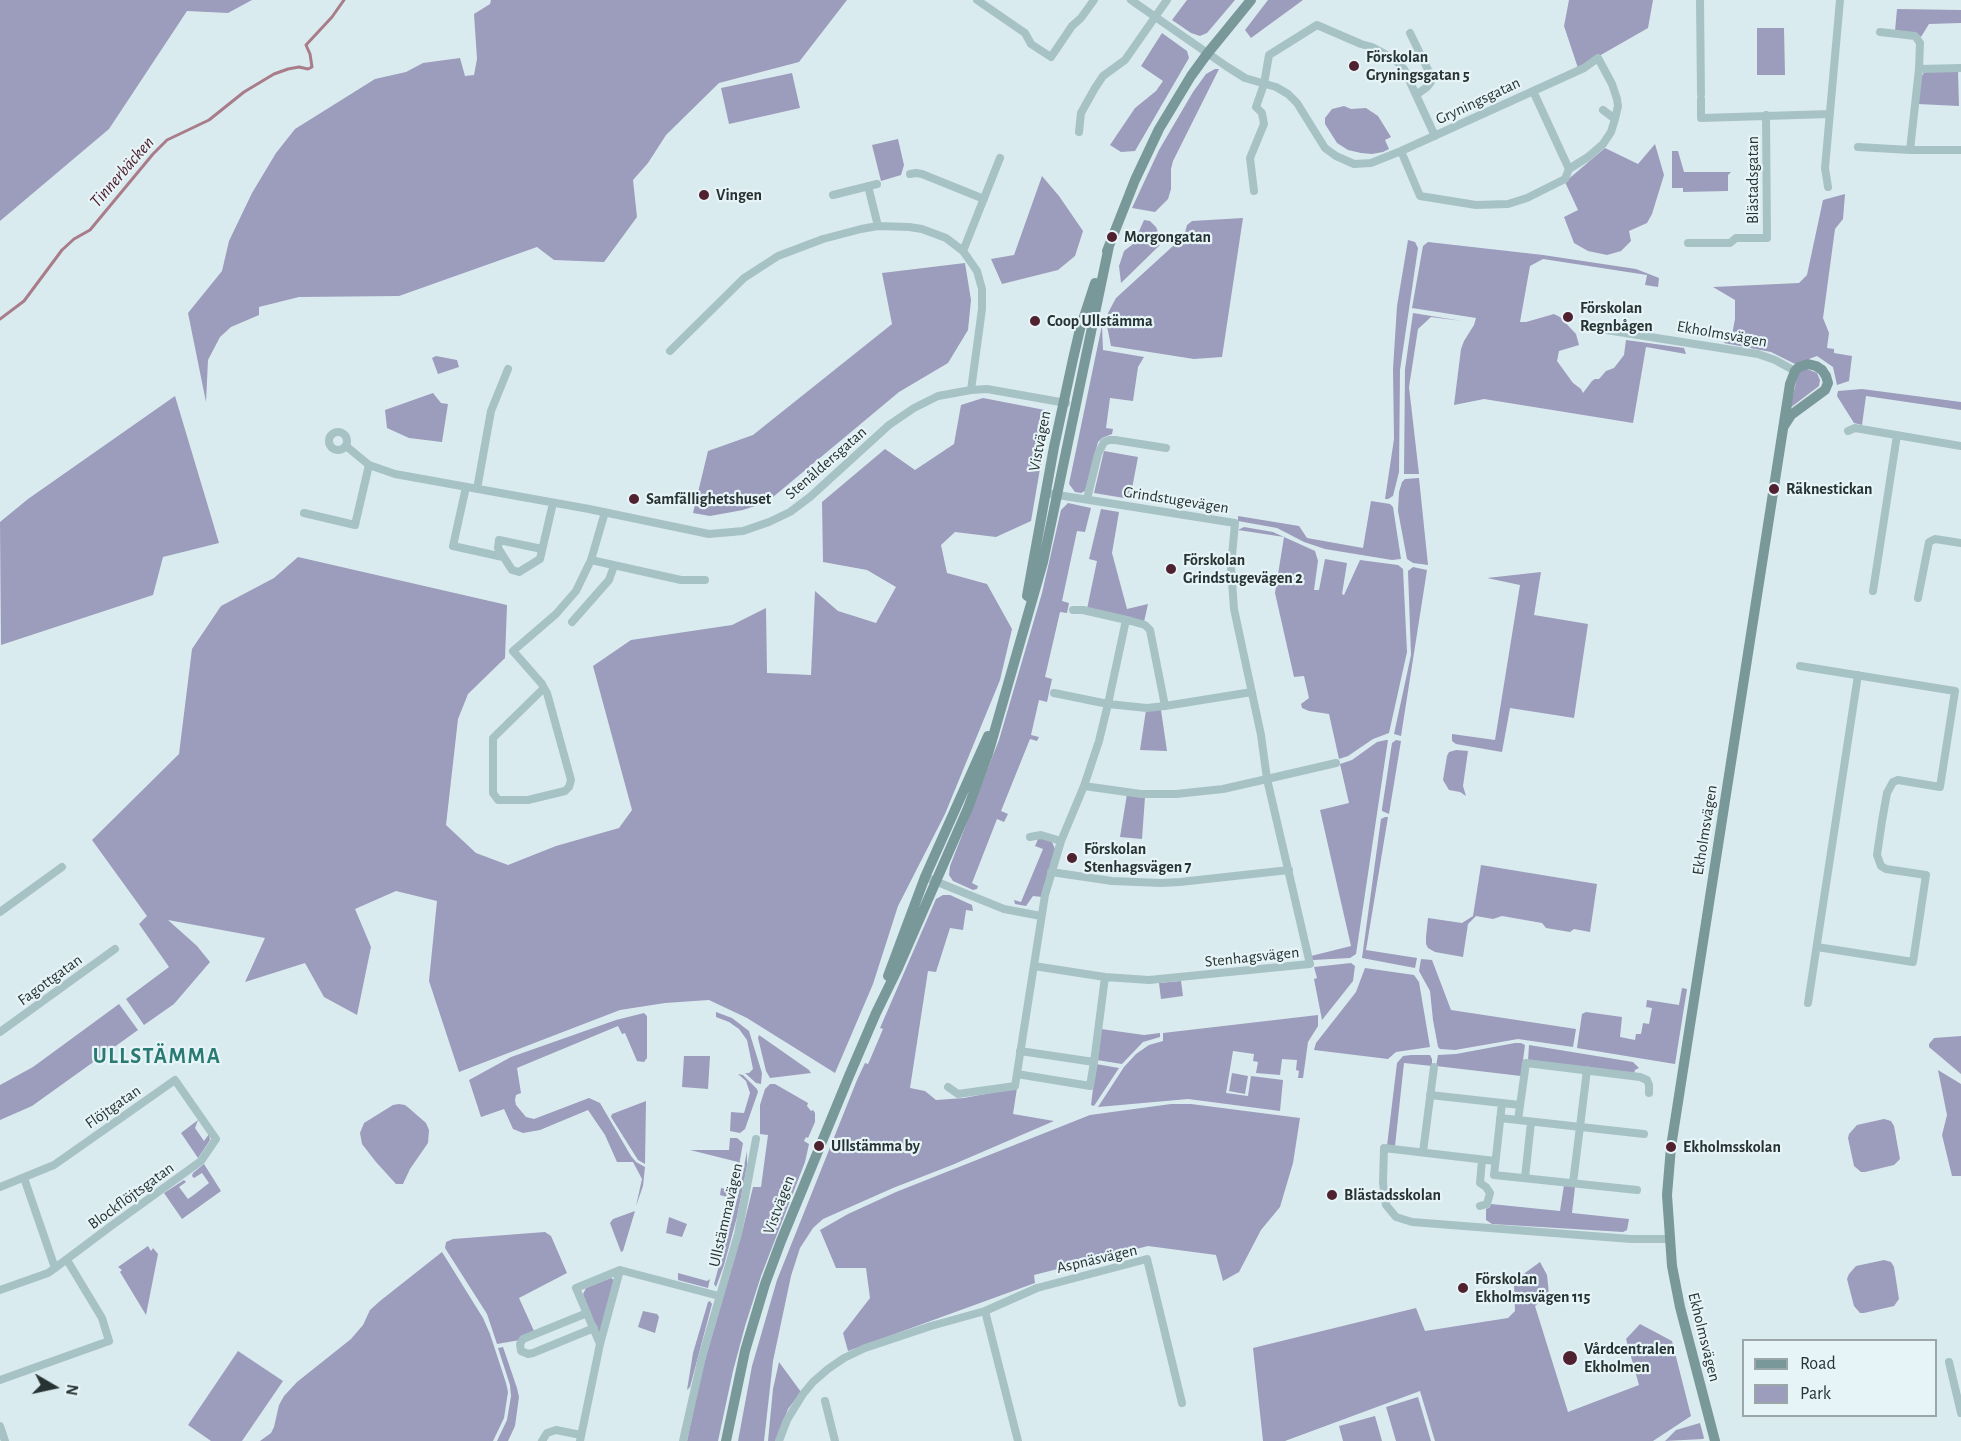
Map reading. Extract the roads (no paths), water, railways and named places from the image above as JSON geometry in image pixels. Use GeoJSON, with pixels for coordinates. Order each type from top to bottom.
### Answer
{"type":"FeatureCollection","features":[{"type":"Feature","properties":{"kind":"main road","name":"Vistvägen"},"geometry":{"type":"LineString","coordinates":[[1019,646],[1063,403],[1089,298],[1126,201],[1159,129],[1207,54],[1251,0]]}},
{"type":"Feature","properties":{"kind":"main road","name":"Vistvägen"},"geometry":{"type":"LineString","coordinates":[[727,1441],[745,1351],[765,1284],[803,1183],[980,778],[1043,562],[1109,246]]}},
{"type":"Feature","properties":{"kind":"main road","name":"Ekholmsvägen"},"geometry":{"type":"LineString","coordinates":[[1715,1441],[1680,1307],[1672,1266],[1667,1195],[1671,1147],[1790,384],[1795,371],[1803,365],[1816,366],[1822,370],[1828,383],[1825,390],[1791,415],[1784,426]]}},
{"type":"Feature","properties":{"kind":"main road","name":"Vistvägen"},"geometry":{"type":"LineString","coordinates":[[876,1013],[925,877],[1001,708]]}},
{"type":"Feature","properties":{"kind":"street"},"geometry":{"type":"LineString","coordinates":[[976,0],[1025,33],[1031,44],[1051,57],[1072,26],[1094,0]]}},
{"type":"Feature","properties":{"kind":"street"},"geometry":{"type":"LineString","coordinates":[[1131,0],[1207,54]]}},
{"type":"Feature","properties":{"kind":"street"},"geometry":{"type":"LineString","coordinates":[[1079,132],[1081,113],[1103,76],[1125,60],[1167,0]]}},
{"type":"Feature","properties":{"kind":"street","name":"Blästadsgatan"},"geometry":{"type":"LineString","coordinates":[[1700,0],[1701,118],[1830,114]]}},
{"type":"Feature","properties":{"kind":"street"},"geometry":{"type":"LineString","coordinates":[[1827,187],[1825,168],[1840,0]]}},
{"type":"Feature","properties":{"kind":"street","name":"Gryningsgatan"},"geometry":{"type":"LineString","coordinates":[[1254,191],[1250,158],[1264,124],[1262,113],[1256,107],[1264,84],[1269,55],[1317,25],[1388,55],[1404,69],[1435,136]]}},
{"type":"Feature","properties":{"kind":"street"},"geometry":{"type":"LineString","coordinates":[[1880,32],[1917,37],[1920,52],[1919,69],[1910,150]]}},
{"type":"Feature","properties":{"kind":"street","name":"Gryningsgatan"},"geometry":{"type":"LineString","coordinates":[[1410,33],[1431,76],[1431,82],[1416,95]]}},
{"type":"Feature","properties":{"kind":"street","name":"Gryningsgatan"},"geometry":{"type":"LineString","coordinates":[[1207,54],[1245,78],[1282,90],[1293,99],[1325,148],[1354,164],[1365,164],[1401,151],[1584,68],[1598,58],[1617,99],[1616,119]]}},
{"type":"Feature","properties":{"kind":"street"},"geometry":{"type":"LineString","coordinates":[[1919,69],[1961,68]]}},
{"type":"Feature","properties":{"kind":"street","name":"Gryningsgatan"},"geometry":{"type":"LineString","coordinates":[[1533,91],[1569,169]]}},
{"type":"Feature","properties":{"kind":"street"},"geometry":{"type":"LineString","coordinates":[[1401,151],[1420,196],[1476,205],[1508,204],[1527,198],[1565,179],[1569,169],[1603,144],[1616,119],[1603,110]]}},
{"type":"Feature","properties":{"kind":"street","name":"Blästadsgatan"},"geometry":{"type":"LineString","coordinates":[[1688,243],[1730,243],[1736,238],[1767,238],[1766,115]]}},
{"type":"Feature","properties":{"kind":"street"},"geometry":{"type":"LineString","coordinates":[[1858,147],[1961,150]]}},
{"type":"Feature","properties":{"kind":"street"},"geometry":{"type":"LineString","coordinates":[[963,251],[1000,158]]}},
{"type":"Feature","properties":{"kind":"street"},"geometry":{"type":"LineString","coordinates":[[910,174],[916,172],[984,198]]}},
{"type":"Feature","properties":{"kind":"street"},"geometry":{"type":"LineString","coordinates":[[833,195],[873,185],[878,226]]}},
{"type":"Feature","properties":{"kind":"street"},"geometry":{"type":"LineString","coordinates":[[670,351],[744,278],[778,256],[823,239],[878,226],[922,229],[946,238],[963,251],[977,271],[982,295],[971,390]]}},
{"type":"Feature","properties":{"kind":"street","name":"Ekholmsvägen"},"geometry":{"type":"LineString","coordinates":[[1606,330],[1758,354],[1795,371]]}},
{"type":"Feature","properties":{"kind":"street"},"geometry":{"type":"LineString","coordinates":[[477,489],[491,411],[508,369]]}},
{"type":"Feature","properties":{"kind":"street","name":"Stenåldersgatan"},"geometry":{"type":"LineString","coordinates":[[346,446],[369,465],[395,474],[605,512],[709,534],[743,531],[790,512],[902,416],[926,401],[954,392],[987,389],[1075,405]]}},
{"type":"Feature","properties":{"kind":"street"},"geometry":{"type":"LineString","coordinates":[[1848,431],[1855,428],[1961,446]]}},
{"type":"Feature","properties":{"kind":"street"},"geometry":{"type":"LineString","coordinates":[[1873,591],[1897,435]]}},
{"type":"Feature","properties":{"kind":"street"},"geometry":{"type":"LineString","coordinates":[[1087,500],[1098,454],[1104,442],[1115,440],[1166,448]]}},
{"type":"Feature","properties":{"kind":"street"},"geometry":{"type":"LineString","coordinates":[[304,513],[356,525],[369,465]]}},
{"type":"Feature","properties":{"kind":"street"},"geometry":{"type":"LineString","coordinates":[[466,487],[453,546],[503,557]]}},
{"type":"Feature","properties":{"kind":"street","name":"Grindstugevägen"},"geometry":{"type":"LineString","coordinates":[[1045,493],[1235,524],[1231,567],[1234,609],[1252,692],[1267,779],[1289,870]]}},
{"type":"Feature","properties":{"kind":"street"},"geometry":{"type":"LineString","coordinates":[[542,549],[499,540],[498,548],[512,570],[519,572],[540,559],[552,503]]}},
{"type":"Feature","properties":{"kind":"street"},"geometry":{"type":"LineString","coordinates":[[544,688],[493,738],[493,793],[495,799],[528,800],[565,791],[569,786],[571,780],[547,693],[544,688],[513,651],[552,618],[581,583],[591,560],[605,512]]}},
{"type":"Feature","properties":{"kind":"street"},"geometry":{"type":"LineString","coordinates":[[1918,598],[1929,542],[1935,540],[1961,543]]}},
{"type":"Feature","properties":{"kind":"street"},"geometry":{"type":"LineString","coordinates":[[591,560],[681,580],[705,580]]}},
{"type":"Feature","properties":{"kind":"street"},"geometry":{"type":"LineString","coordinates":[[572,622],[609,580],[614,566]]}},
{"type":"Feature","properties":{"kind":"street"},"geometry":{"type":"LineString","coordinates":[[1073,610],[1083,610],[1126,620],[1145,625],[1150,630],[1165,706]]}},
{"type":"Feature","properties":{"kind":"street"},"geometry":{"type":"LineString","coordinates":[[948,1087],[958,1094],[1015,1086],[1041,916],[1051,872],[1099,741],[1126,620]]}},
{"type":"Feature","properties":{"kind":"street"},"geometry":{"type":"LineString","coordinates":[[1800,666],[1955,691],[1940,787],[1898,780],[1893,782],[1887,794],[1882,821],[1877,855],[1881,866],[1926,875],[1913,962],[1817,947]]}},
{"type":"Feature","properties":{"kind":"street"},"geometry":{"type":"LineString","coordinates":[[1808,1003],[1858,675]]}},
{"type":"Feature","properties":{"kind":"street"},"geometry":{"type":"LineString","coordinates":[[1054,693],[1108,704],[1147,708],[1252,692]]}},
{"type":"Feature","properties":{"kind":"street"},"geometry":{"type":"LineString","coordinates":[[1084,786],[1140,794],[1176,794],[1223,789],[1336,763]]}},
{"type":"Feature","properties":{"kind":"street"},"geometry":{"type":"LineString","coordinates":[[1030,837],[1041,835],[1061,841]]}},
{"type":"Feature","properties":{"kind":"street"},"geometry":{"type":"LineString","coordinates":[[0,912],[62,867]]}},
{"type":"Feature","properties":{"kind":"street"},"geometry":{"type":"LineString","coordinates":[[1051,872],[1112,881],[1149,883],[1180,882],[1289,870]]}},
{"type":"Feature","properties":{"kind":"street","name":"Stenhagsvägen"},"geometry":{"type":"LineString","coordinates":[[1034,966],[1105,977],[1166,980],[1310,964],[1289,870]]}},
{"type":"Feature","properties":{"kind":"street"},"geometry":{"type":"LineString","coordinates":[[925,877],[1004,909],[1041,916]]}},
{"type":"Feature","properties":{"kind":"street","name":"Fagottgatan"},"geometry":{"type":"LineString","coordinates":[[0,1032],[115,949]]}},
{"type":"Feature","properties":{"kind":"street"},"geometry":{"type":"LineString","coordinates":[[1017,1074],[1090,1086],[1105,977]]}},
{"type":"Feature","properties":{"kind":"street"},"geometry":{"type":"LineString","coordinates":[[1020,1051],[1094,1062]]}},
{"type":"Feature","properties":{"kind":"street"},"geometry":{"type":"LineString","coordinates":[[1518,1120],[1526,1063],[1640,1077],[1647,1080],[1649,1093]]}},
{"type":"Feature","properties":{"kind":"street"},"geometry":{"type":"LineString","coordinates":[[1423,1152],[1434,1067]]}},
{"type":"Feature","properties":{"kind":"street"},"geometry":{"type":"LineString","coordinates":[[1573,1183],[1587,1070]]}},
{"type":"Feature","properties":{"kind":"street","name":"Flöjtgatan"},"geometry":{"type":"LineString","coordinates":[[0,1187],[54,1165],[176,1080],[216,1139]]}},
{"type":"Feature","properties":{"kind":"street"},"geometry":{"type":"LineString","coordinates":[[1430,1095],[1520,1106]]}},
{"type":"Feature","properties":{"kind":"street"},"geometry":{"type":"LineString","coordinates":[[1502,1104],[1494,1175],[1637,1190]]}},
{"type":"Feature","properties":{"kind":"street"},"geometry":{"type":"LineString","coordinates":[[1500,1118],[1644,1134]]}},
{"type":"Feature","properties":{"kind":"street"},"geometry":{"type":"LineString","coordinates":[[1525,1178],[1532,1122]]}},
{"type":"Feature","properties":{"kind":"street","name":"Blockflöjtsgatan"},"geometry":{"type":"LineString","coordinates":[[0,1290],[48,1273],[67,1260],[201,1161],[216,1139]]}},
{"type":"Feature","properties":{"kind":"street","name":"Ullstämmavägen"},"geometry":{"type":"LineString","coordinates":[[683,1441],[700,1367],[738,1234],[756,1139]]}},
{"type":"Feature","properties":{"kind":"street"},"geometry":{"type":"LineString","coordinates":[[1495,1161],[1384,1148],[1383,1183],[1386,1204],[1396,1216],[1412,1222],[1619,1238],[1669,1239]]}},
{"type":"Feature","properties":{"kind":"street"},"geometry":{"type":"LineString","coordinates":[[1480,1206],[1487,1204],[1490,1193],[1480,1183],[1482,1160]]}},
{"type":"Feature","properties":{"kind":"street"},"geometry":{"type":"LineString","coordinates":[[24,1178],[55,1268]]}},
{"type":"Feature","properties":{"kind":"street","name":"Aspnäsvägen"},"geometry":{"type":"LineString","coordinates":[[779,1441],[803,1394],[820,1375],[844,1358],[865,1348],[931,1326],[985,1311],[1037,1288],[1147,1259],[1182,1403]]}},
{"type":"Feature","properties":{"kind":"street"},"geometry":{"type":"LineString","coordinates":[[0,1380],[109,1341],[102,1318],[67,1260]]}},
{"type":"Feature","properties":{"kind":"street"},"geometry":{"type":"LineString","coordinates":[[600,1344],[576,1288],[620,1270],[719,1296]]}},
{"type":"Feature","properties":{"kind":"street"},"geometry":{"type":"LineString","coordinates":[[542,1441],[547,1433],[556,1430],[580,1438],[600,1344],[620,1270]]}},
{"type":"Feature","properties":{"kind":"street"},"geometry":{"type":"LineString","coordinates":[[985,1311],[1018,1441]]}},
{"type":"Feature","properties":{"kind":"street"},"geometry":{"type":"LineString","coordinates":[[587,1313],[523,1339],[520,1344],[521,1351],[528,1354],[533,1353],[594,1328]]}},
{"type":"Feature","properties":{"kind":"street"},"geometry":{"type":"LineString","coordinates":[[1949,1362],[1961,1413]]}},
{"type":"Feature","properties":{"kind":"street"},"geometry":{"type":"LineString","coordinates":[[825,1401],[835,1441]]}},
{"type":"Feature","properties":{"kind":"street"},"geometry":{"type":"LineString","coordinates":[[0,1426],[5,1441]]}},
{"type":"Feature","properties":{"kind":"waterway","name":"Tinnerbäcken"},"geometry":{"type":"LineString","coordinates":[[0,319],[24,301],[62,250],[74,239],[90,230],[167,140],[209,120],[244,92],[274,74],[288,69],[312,67],[306,45],[344,0]]}},
{"type":"Feature","properties":{"kind":"place","name":"Förskolan Gryningsgatan 5"},"geometry":{"type":"Point","coordinates":[1354,66]}},
{"type":"Feature","properties":{"kind":"place","name":"Vingen"},"geometry":{"type":"Point","coordinates":[704,195]}},
{"type":"Feature","properties":{"kind":"place","name":"Morgongatan"},"geometry":{"type":"Point","coordinates":[1112,237]}},
{"type":"Feature","properties":{"kind":"place","name":"Förskolan Regnbågen"},"geometry":{"type":"Point","coordinates":[1568,317]}},
{"type":"Feature","properties":{"kind":"place","name":"Coop Ullstämma"},"geometry":{"type":"Point","coordinates":[1035,321]}},
{"type":"Feature","properties":{"kind":"place","name":"Räknestickan"},"geometry":{"type":"Point","coordinates":[1774,489]}},
{"type":"Feature","properties":{"kind":"place","name":"Samfällighetshuset"},"geometry":{"type":"Point","coordinates":[634,499]}},
{"type":"Feature","properties":{"kind":"place","name":"Förskolan Grindstugevägen 2"},"geometry":{"type":"Point","coordinates":[1171,569]}},
{"type":"Feature","properties":{"kind":"place","name":"Förskolan Stenhagsvägen 7"},"geometry":{"type":"Point","coordinates":[1072,858]}},
{"type":"Feature","properties":{"kind":"place","name":"Ullstämma by"},"geometry":{"type":"Point","coordinates":[819,1146]}},
{"type":"Feature","properties":{"kind":"place","name":"Ekholmsskolan"},"geometry":{"type":"Point","coordinates":[1671,1147]}},
{"type":"Feature","properties":{"kind":"place","name":"Blästadsskolan"},"geometry":{"type":"Point","coordinates":[1332,1195]}},
{"type":"Feature","properties":{"kind":"place","name":"Förskolan Ekholmsvägen 115"},"geometry":{"type":"Point","coordinates":[1463,1288]}},
{"type":"Feature","properties":{"kind":"place","name":"Vårdcentralen Ekholmen"},"geometry":{"type":"Point","coordinates":[1570,1358]}},
{"type":"Feature","properties":{"kind":"district","name":"ULLSTÄMMA"},"geometry":{"type":"Point","coordinates":[157,1056]}}]}
